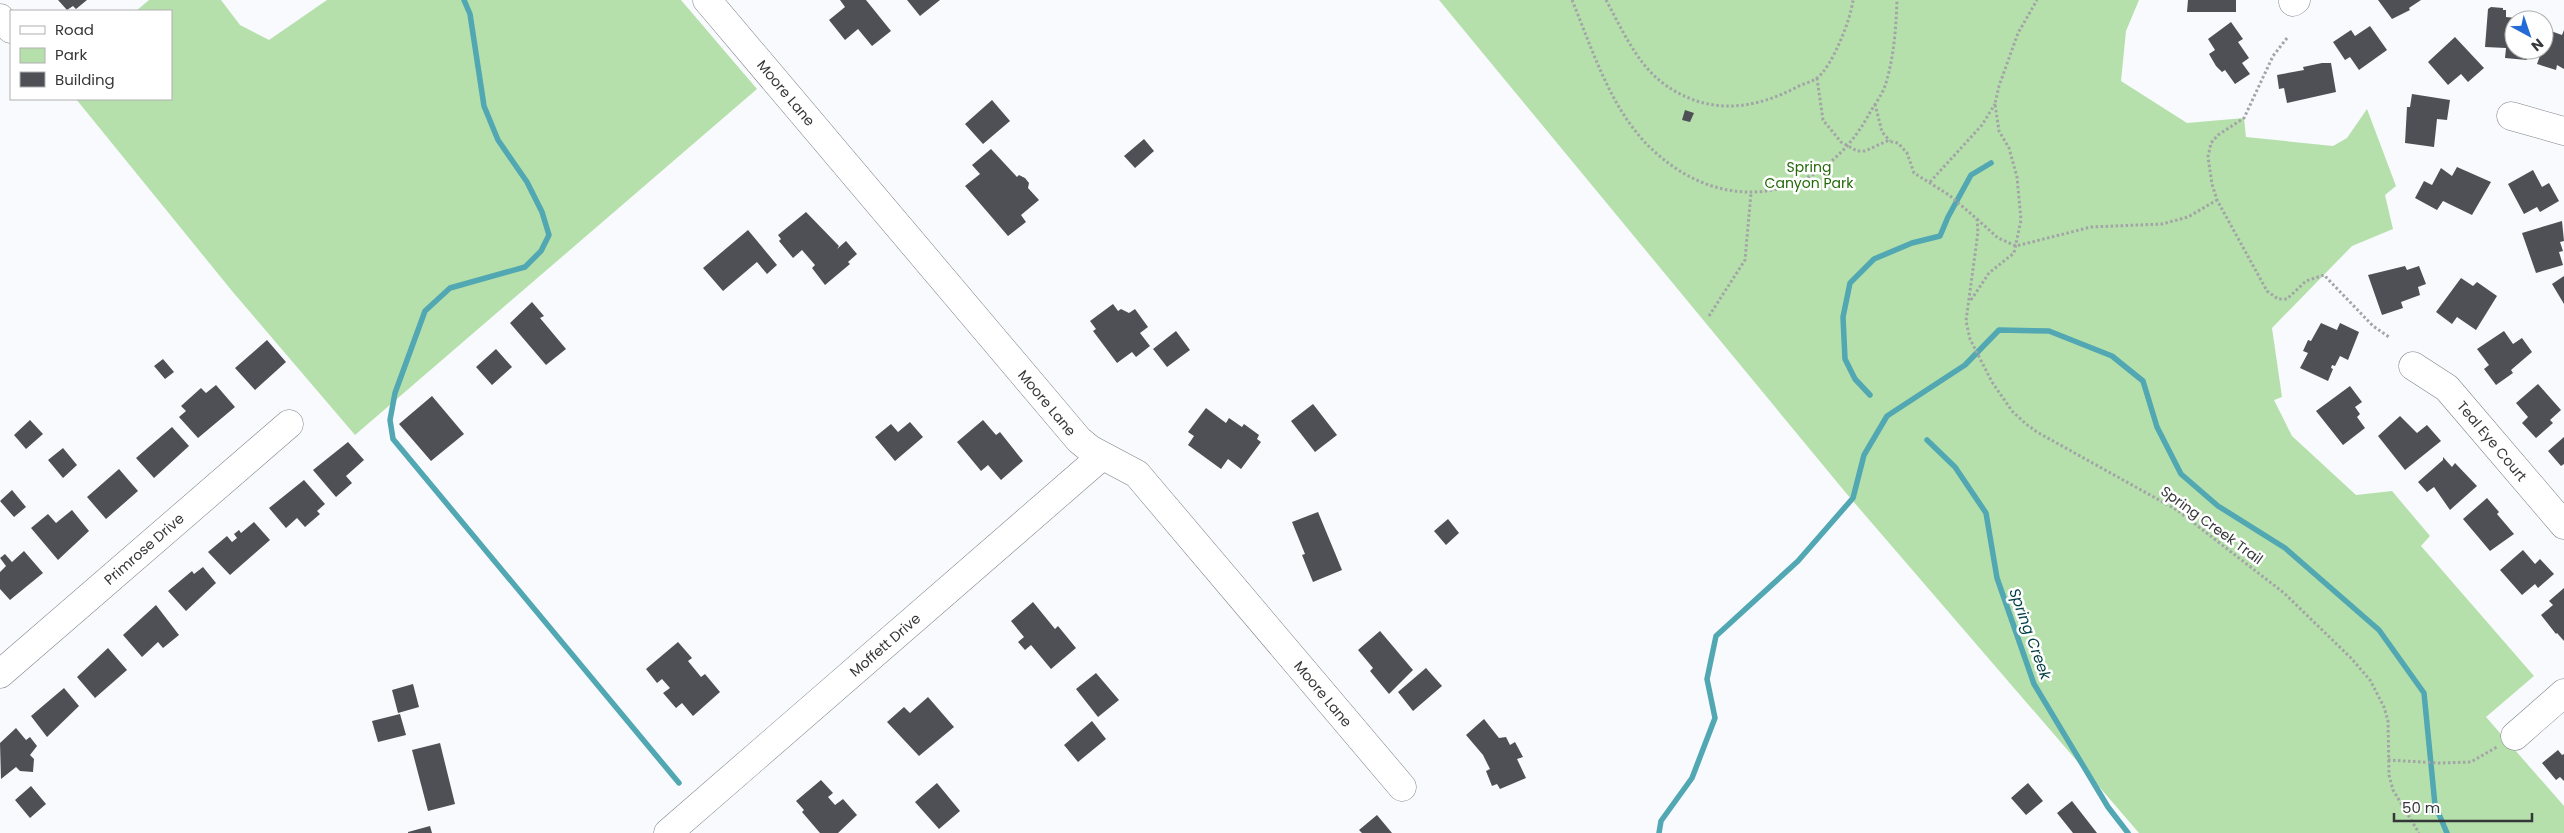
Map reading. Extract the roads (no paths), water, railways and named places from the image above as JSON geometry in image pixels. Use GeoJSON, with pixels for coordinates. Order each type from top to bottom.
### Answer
{"type":"FeatureCollection","features":[{"type":"Feature","properties":{"kind":"street","name":"Moore Lane"},"geometry":{"type":"LineString","coordinates":[[707,0],[1079,440],[1102,456],[1137,474],[1402,787]]}},
{"type":"Feature","properties":{"kind":"street"},"geometry":{"type":"LineString","coordinates":[[0,18],[10,28]]}},
{"type":"Feature","properties":{"kind":"street"},"geometry":{"type":"LineString","coordinates":[[2511,116],[2564,131]]}},
{"type":"Feature","properties":{"kind":"street","name":"Teal Eye Court"},"geometry":{"type":"LineString","coordinates":[[2414,366],[2447,388],[2564,525]]}},
{"type":"Feature","properties":{"kind":"street","name":"Primrose Drive"},"geometry":{"type":"LineString","coordinates":[[0,674],[288,424]]}},
{"type":"Feature","properties":{"kind":"street","name":"Moffett Drive"},"geometry":{"type":"LineString","coordinates":[[668,833],[1102,456]]}},
{"type":"Feature","properties":{"kind":"street"},"geometry":{"type":"LineString","coordinates":[[2515,736],[2564,693]]}},
{"type":"Feature","properties":{"kind":"waterway"},"geometry":{"type":"LineString","coordinates":[[464,0],[470,14],[484,106],[498,140],[527,182],[542,212],[549,235],[541,251],[525,267],[450,288],[425,311],[395,393],[390,420],[393,439],[679,783]]}},
{"type":"Feature","properties":{"kind":"waterway","name":"Spring Creek"},"geometry":{"type":"LineString","coordinates":[[1870,395],[1855,379],[1845,359],[1843,317],[1850,283],[1874,259],[1912,243],[1940,236],[1971,175],[1991,163]]}},
{"type":"Feature","properties":{"kind":"waterway"},"geometry":{"type":"LineString","coordinates":[[1659,833],[1661,821],[1692,778],[1715,718],[1707,679],[1716,636],[1798,561],[1853,498],[1864,455],[1887,416],[1965,365],[1999,330],[2049,331],[2112,356],[2143,381],[2157,427],[2181,474],[2218,506],[2285,548],[2379,630],[2424,693],[2435,805],[2447,833]]}},
{"type":"Feature","properties":{"kind":"waterway","name":"Spring Creek"},"geometry":{"type":"LineString","coordinates":[[1927,440],[1955,467],[1986,513],[1997,578],[2034,684],[2108,807],[2128,833]]}},
{"type":"Feature","properties":{"kind":"park label","name":"Spring Canyon Park"},"geometry":{"type":"Point","coordinates":[1809,176]}}]}
